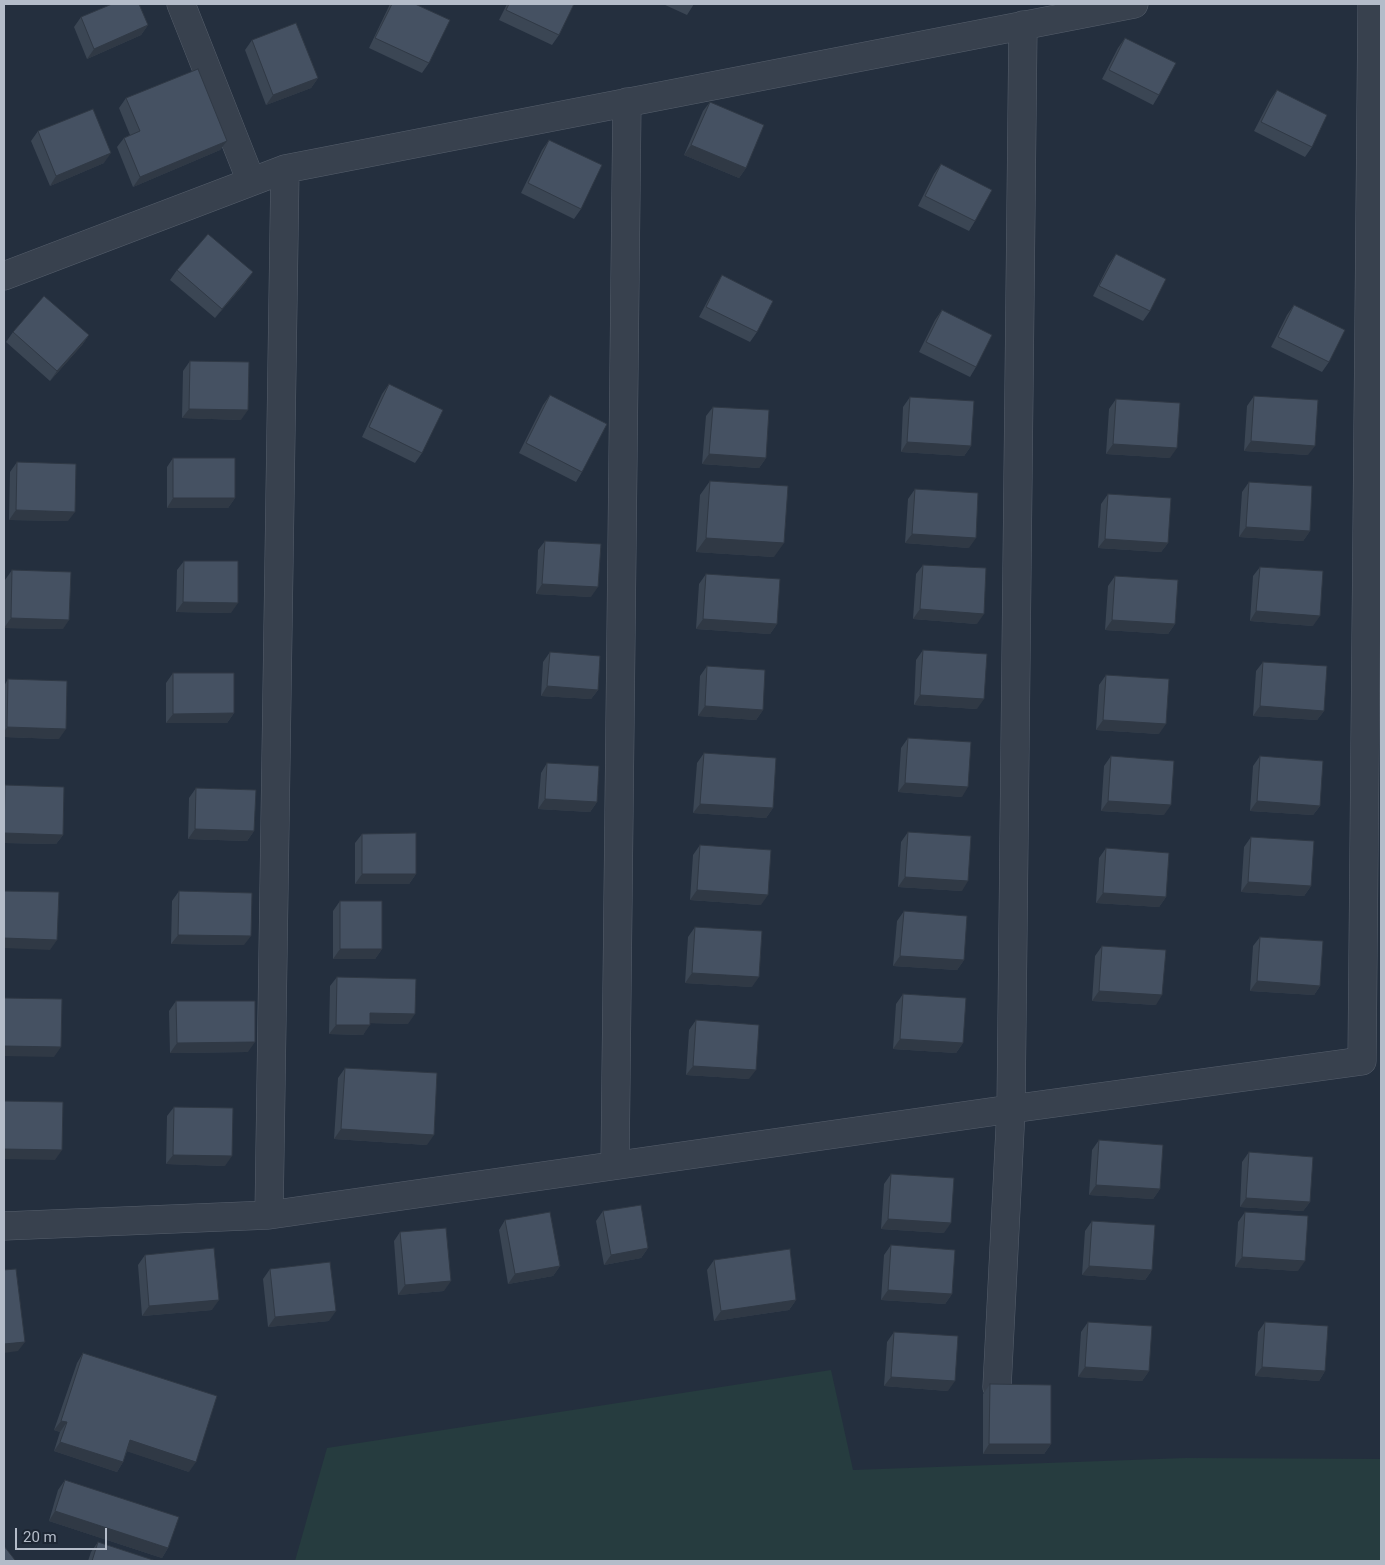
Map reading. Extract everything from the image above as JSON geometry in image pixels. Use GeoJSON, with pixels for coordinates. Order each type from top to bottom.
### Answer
{"type":"FeatureCollection","features":[{"type":"Feature","properties":{"kind":"street"},"geometry":{"type":"LineString","coordinates":[[181,4],[251,181]]}},
{"type":"Feature","properties":{"kind":"street"},"geometry":{"type":"LineString","coordinates":[[4,276],[285,169],[1134,4]]}},
{"type":"Feature","properties":{"kind":"street"},"geometry":{"type":"LineString","coordinates":[[4,1226],[269,1215],[1010,1109],[1362,1061],[1372,4]]}},
{"type":"Feature","properties":{"kind":"street"},"geometry":{"type":"LineString","coordinates":[[997,1387],[1010,1109],[1023,25]]}},
{"type":"Feature","properties":{"kind":"street"},"geometry":{"type":"LineString","coordinates":[[615,1165],[627,102]]}},
{"type":"Feature","properties":{"kind":"street"},"geometry":{"type":"LineString","coordinates":[[269,1215],[285,169]]}},
{"type":"Feature","properties":{"kind":"green space"},"geometry":{"type":"Polygon","coordinates":[[[831,1370],[853,1470],[1186,1458],[1381,1459],[1381,1561],[295,1561],[327,1448],[831,1370]]]}},
{"type":"Feature","properties":{"kind":"building"},"geometry":{"type":"Polygon","coordinates":[[[112,4],[139,4],[148,25],[94,49],[81,17],[112,4]]]}},
{"type":"Feature","properties":{"kind":"building"},"geometry":{"type":"Polygon","coordinates":[[[392,4],[415,4],[450,20],[429,63],[375,38],[392,4]]]}},
{"type":"Feature","properties":{"kind":"building"},"geometry":{"type":"Polygon","coordinates":[[[509,4],[574,4],[559,35],[506,10],[509,4]]]}},
{"type":"Feature","properties":{"kind":"building"},"geometry":{"type":"Polygon","coordinates":[[[296,23],[318,78],[273,95],[252,40],[296,23]]]}},
{"type":"Feature","properties":{"kind":"building"},"geometry":{"type":"Polygon","coordinates":[[[1125,38],[1176,63],[1159,95],[1109,70],[1125,38]]]}},
{"type":"Feature","properties":{"kind":"building"},"geometry":{"type":"Polygon","coordinates":[[[198,69],[227,141],[140,177],[124,138],[140,131],[126,98],[198,69]]]}},
{"type":"Feature","properties":{"kind":"building"},"geometry":{"type":"Polygon","coordinates":[[[1277,90],[1327,115],[1312,147],[1261,122],[1277,90]]]}},
{"type":"Feature","properties":{"kind":"building"},"geometry":{"type":"Polygon","coordinates":[[[710,102],[764,125],[746,168],[691,145],[710,102]]]}},
{"type":"Feature","properties":{"kind":"building"},"geometry":{"type":"Polygon","coordinates":[[[93,109],[111,153],[56,176],[38,131],[93,109]]]}},
{"type":"Feature","properties":{"kind":"building"},"geometry":{"type":"Polygon","coordinates":[[[549,140],[602,165],[581,209],[528,183],[549,140]]]}},
{"type":"Feature","properties":{"kind":"building"},"geometry":{"type":"Polygon","coordinates":[[[941,164],[992,190],[975,221],[925,196],[941,164]]]}},
{"type":"Feature","properties":{"kind":"building"},"geometry":{"type":"Polygon","coordinates":[[[208,234],[253,272],[222,309],[177,270],[208,234]]]}},
{"type":"Feature","properties":{"kind":"building"},"geometry":{"type":"Polygon","coordinates":[[[1116,254],[1166,279],[1150,311],[1099,286],[1116,254]]]}},
{"type":"Feature","properties":{"kind":"building"},"geometry":{"type":"Polygon","coordinates":[[[722,275],[773,301],[757,332],[706,307],[722,275]]]}},
{"type":"Feature","properties":{"kind":"building"},"geometry":{"type":"Polygon","coordinates":[[[44,296],[89,335],[57,371],[13,332],[44,296]]]}},
{"type":"Feature","properties":{"kind":"building"},"geometry":{"type":"Polygon","coordinates":[[[1294,305],[1345,330],[1329,362],[1278,337],[1294,305]]]}},
{"type":"Feature","properties":{"kind":"building"},"geometry":{"type":"Polygon","coordinates":[[[942,310],[992,335],[976,367],[926,342],[942,310]]]}},
{"type":"Feature","properties":{"kind":"building"},"geometry":{"type":"Polygon","coordinates":[[[190,361],[249,362],[248,410],[189,409],[190,361]]]}},
{"type":"Feature","properties":{"kind":"building"},"geometry":{"type":"Polygon","coordinates":[[[389,384],[443,410],[422,453],[369,427],[389,384]]]}},
{"type":"Feature","properties":{"kind":"building"},"geometry":{"type":"Polygon","coordinates":[[[550,395],[607,424],[582,472],[526,443],[550,395]]]}},
{"type":"Feature","properties":{"kind":"building"},"geometry":{"type":"Polygon","coordinates":[[[1254,396],[1318,400],[1315,446],[1251,441],[1254,396]]]}},
{"type":"Feature","properties":{"kind":"building"},"geometry":{"type":"Polygon","coordinates":[[[910,397],[974,401],[971,446],[907,442],[910,397]]]}},
{"type":"Feature","properties":{"kind":"building"},"geometry":{"type":"Polygon","coordinates":[[[1116,399],[1180,403],[1177,448],[1113,444],[1116,399]]]}},
{"type":"Feature","properties":{"kind":"building"},"geometry":{"type":"Polygon","coordinates":[[[713,407],[769,410],[766,458],[709,454],[713,407]]]}},
{"type":"Feature","properties":{"kind":"building"},"geometry":{"type":"Polygon","coordinates":[[[173,458],[235,458],[235,498],[173,498],[173,458]]]}},
{"type":"Feature","properties":{"kind":"building"},"geometry":{"type":"Polygon","coordinates":[[[17,462],[76,464],[75,512],[16,510],[17,462]]]}},
{"type":"Feature","properties":{"kind":"building"},"geometry":{"type":"Polygon","coordinates":[[[710,481],[788,486],[784,543],[706,538],[710,481]]]}},
{"type":"Feature","properties":{"kind":"building"},"geometry":{"type":"Polygon","coordinates":[[[1249,482],[1312,486],[1310,531],[1246,527],[1249,482]]]}},
{"type":"Feature","properties":{"kind":"building"},"geometry":{"type":"Polygon","coordinates":[[[915,489],[978,493],[976,538],[912,534],[915,489]]]}},
{"type":"Feature","properties":{"kind":"building"},"geometry":{"type":"Polygon","coordinates":[[[1108,494],[1171,498],[1168,543],[1105,539],[1108,494]]]}},
{"type":"Feature","properties":{"kind":"building"},"geometry":{"type":"Polygon","coordinates":[[[545,541],[601,544],[598,587],[542,584],[545,541]]]}},
{"type":"Feature","properties":{"kind":"building"},"geometry":{"type":"Polygon","coordinates":[[[184,561],[238,561],[238,603],[183,602],[184,561]]]}},
{"type":"Feature","properties":{"kind":"building"},"geometry":{"type":"Polygon","coordinates":[[[923,565],[986,568],[984,614],[920,609],[923,565]]]}},
{"type":"Feature","properties":{"kind":"building"},"geometry":{"type":"Polygon","coordinates":[[[1260,567],[1323,571],[1320,616],[1256,611],[1260,567]]]}},
{"type":"Feature","properties":{"kind":"building"},"geometry":{"type":"Polygon","coordinates":[[[12,570],[71,572],[69,620],[11,618],[12,570]]]}},
{"type":"Feature","properties":{"kind":"building"},"geometry":{"type":"Polygon","coordinates":[[[706,574],[780,579],[777,624],[703,619],[706,574]]]}},
{"type":"Feature","properties":{"kind":"building"},"geometry":{"type":"Polygon","coordinates":[[[1115,576],[1178,580],[1175,624],[1112,620],[1115,576]]]}},
{"type":"Feature","properties":{"kind":"building"},"geometry":{"type":"Polygon","coordinates":[[[923,650],[987,654],[984,699],[920,695],[923,650]]]}},
{"type":"Feature","properties":{"kind":"building"},"geometry":{"type":"Polygon","coordinates":[[[550,652],[600,656],[598,690],[547,686],[550,652]]]}},
{"type":"Feature","properties":{"kind":"building"},"geometry":{"type":"Polygon","coordinates":[[[1263,662],[1327,666],[1324,711],[1260,706],[1263,662]]]}},
{"type":"Feature","properties":{"kind":"building"},"geometry":{"type":"Polygon","coordinates":[[[707,666],[765,670],[763,710],[705,706],[707,666]]]}},
{"type":"Feature","properties":{"kind":"building"},"geometry":{"type":"Polygon","coordinates":[[[173,673],[234,673],[234,713],[173,714],[173,673]]]}},
{"type":"Feature","properties":{"kind":"building"},"geometry":{"type":"Polygon","coordinates":[[[1106,675],[1169,679],[1166,724],[1103,720],[1106,675]]]}},
{"type":"Feature","properties":{"kind":"building"},"geometry":{"type":"Polygon","coordinates":[[[8,679],[67,681],[66,729],[7,727],[8,679]]]}},
{"type":"Feature","properties":{"kind":"building"},"geometry":{"type":"Polygon","coordinates":[[[908,738],[971,742],[968,787],[905,783],[908,738]]]}},
{"type":"Feature","properties":{"kind":"building"},"geometry":{"type":"Polygon","coordinates":[[[704,753],[776,758],[773,808],[700,804],[704,753]]]}},
{"type":"Feature","properties":{"kind":"building"},"geometry":{"type":"Polygon","coordinates":[[[1111,756],[1174,761],[1171,805],[1108,801],[1111,756]]]}},
{"type":"Feature","properties":{"kind":"building"},"geometry":{"type":"Polygon","coordinates":[[[1260,756],[1323,761],[1320,806],[1257,801],[1260,756]]]}},
{"type":"Feature","properties":{"kind":"building"},"geometry":{"type":"Polygon","coordinates":[[[547,763],[599,766],[597,802],[545,799],[547,763]]]}},
{"type":"Feature","properties":{"kind":"building"},"geometry":{"type":"Polygon","coordinates":[[[5,785],[64,787],[63,835],[4,833],[5,785]]]}},
{"type":"Feature","properties":{"kind":"building"},"geometry":{"type":"Polygon","coordinates":[[[196,788],[256,790],[254,831],[195,829],[196,788]]]}},
{"type":"Feature","properties":{"kind":"building"},"geometry":{"type":"Polygon","coordinates":[[[908,832],[971,836],[968,881],[905,877],[908,832]]]}},
{"type":"Feature","properties":{"kind":"building"},"geometry":{"type":"Polygon","coordinates":[[[416,833],[416,874],[362,874],[362,834],[416,833]]]}},
{"type":"Feature","properties":{"kind":"building"},"geometry":{"type":"Polygon","coordinates":[[[1251,837],[1314,841],[1311,886],[1248,882],[1251,837]]]}},
{"type":"Feature","properties":{"kind":"building"},"geometry":{"type":"Polygon","coordinates":[[[700,845],[771,850],[768,895],[697,890],[700,845]]]}},
{"type":"Feature","properties":{"kind":"building"},"geometry":{"type":"Polygon","coordinates":[[[1106,848],[1169,853],[1166,897],[1103,893],[1106,848]]]}},
{"type":"Feature","properties":{"kind":"building"},"geometry":{"type":"Polygon","coordinates":[[[4,891],[59,892],[57,940],[4,938],[4,891]]]}},
{"type":"Feature","properties":{"kind":"building"},"geometry":{"type":"Polygon","coordinates":[[[179,891],[252,893],[251,936],[178,935],[179,891]]]}},
{"type":"Feature","properties":{"kind":"building"},"geometry":{"type":"Polygon","coordinates":[[[340,901],[382,901],[382,949],[340,949],[340,901]]]}},
{"type":"Feature","properties":{"kind":"building"},"geometry":{"type":"Polygon","coordinates":[[[904,911],[967,916],[964,960],[900,956],[904,911]]]}},
{"type":"Feature","properties":{"kind":"building"},"geometry":{"type":"Polygon","coordinates":[[[695,927],[762,931],[759,977],[692,973],[695,927]]]}},
{"type":"Feature","properties":{"kind":"building"},"geometry":{"type":"Polygon","coordinates":[[[1260,937],[1323,941],[1320,986],[1257,981],[1260,937]]]}},
{"type":"Feature","properties":{"kind":"building"},"geometry":{"type":"Polygon","coordinates":[[[1102,946],[1166,950],[1162,995],[1099,991],[1102,946]]]}},
{"type":"Feature","properties":{"kind":"building"},"geometry":{"type":"Polygon","coordinates":[[[337,977],[416,979],[415,1014],[370,1013],[370,1025],[336,1025],[337,977]]]}},
{"type":"Feature","properties":{"kind":"building"},"geometry":{"type":"Polygon","coordinates":[[[903,994],[966,998],[963,1043],[900,1039],[903,994]]]}},
{"type":"Feature","properties":{"kind":"building"},"geometry":{"type":"Polygon","coordinates":[[[4,998],[62,999],[61,1047],[4,1046],[4,998]]]}},
{"type":"Feature","properties":{"kind":"building"},"geometry":{"type":"Polygon","coordinates":[[[176,1001],[255,1001],[255,1042],[177,1043],[176,1001]]]}},
{"type":"Feature","properties":{"kind":"building"},"geometry":{"type":"Polygon","coordinates":[[[696,1020],[759,1025],[756,1070],[693,1066],[696,1020]]]}},
{"type":"Feature","properties":{"kind":"building"},"geometry":{"type":"Polygon","coordinates":[[[345,1068],[437,1073],[434,1135],[341,1129],[345,1068]]]}},
{"type":"Feature","properties":{"kind":"building"},"geometry":{"type":"Polygon","coordinates":[[[4,1101],[63,1102],[62,1150],[4,1149],[4,1101]]]}},
{"type":"Feature","properties":{"kind":"building"},"geometry":{"type":"Polygon","coordinates":[[[174,1107],[233,1108],[232,1156],[173,1155],[174,1107]]]}},
{"type":"Feature","properties":{"kind":"building"},"geometry":{"type":"Polygon","coordinates":[[[1099,1140],[1163,1145],[1160,1189],[1096,1185],[1099,1140]]]}},
{"type":"Feature","properties":{"kind":"building"},"geometry":{"type":"Polygon","coordinates":[[[1249,1152],[1313,1157],[1310,1202],[1246,1198],[1249,1152]]]}},
{"type":"Feature","properties":{"kind":"building"},"geometry":{"type":"Polygon","coordinates":[[[891,1174],[954,1178],[951,1223],[888,1219],[891,1174]]]}},
{"type":"Feature","properties":{"kind":"building"},"geometry":{"type":"Polygon","coordinates":[[[641,1205],[648,1248],[611,1255],[603,1211],[641,1205]]]}},
{"type":"Feature","properties":{"kind":"building"},"geometry":{"type":"Polygon","coordinates":[[[550,1212],[560,1266],[515,1274],[505,1220],[550,1212]]]}},
{"type":"Feature","properties":{"kind":"building"},"geometry":{"type":"Polygon","coordinates":[[[1245,1212],[1308,1216],[1305,1261],[1242,1257],[1245,1212]]]}},
{"type":"Feature","properties":{"kind":"building"},"geometry":{"type":"Polygon","coordinates":[[[1092,1221],[1155,1225],[1152,1270],[1089,1266],[1092,1221]]]}},
{"type":"Feature","properties":{"kind":"building"},"geometry":{"type":"Polygon","coordinates":[[[446,1228],[451,1281],[405,1285],[400,1232],[446,1228]]]}},
{"type":"Feature","properties":{"kind":"building"},"geometry":{"type":"Polygon","coordinates":[[[891,1245],[955,1250],[952,1294],[888,1290],[891,1245]]]}},
{"type":"Feature","properties":{"kind":"building"},"geometry":{"type":"Polygon","coordinates":[[[214,1248],[219,1300],[149,1306],[145,1255],[214,1248]]]}},
{"type":"Feature","properties":{"kind":"building"},"geometry":{"type":"Polygon","coordinates":[[[790,1249],[796,1300],[721,1311],[714,1260],[790,1249]]]}},
{"type":"Feature","properties":{"kind":"building"},"geometry":{"type":"Polygon","coordinates":[[[330,1262],[336,1311],[275,1317],[270,1269],[330,1262]]]}},
{"type":"Feature","properties":{"kind":"building"},"geometry":{"type":"Polygon","coordinates":[[[16,1269],[25,1342],[4,1344],[4,1270],[16,1269]]]}},
{"type":"Feature","properties":{"kind":"building"},"geometry":{"type":"Polygon","coordinates":[[[1088,1322],[1152,1326],[1149,1371],[1085,1367],[1088,1322]]]}},
{"type":"Feature","properties":{"kind":"building"},"geometry":{"type":"Polygon","coordinates":[[[1265,1322],[1328,1326],[1325,1371],[1262,1367],[1265,1322]]]}},
{"type":"Feature","properties":{"kind":"building"},"geometry":{"type":"Polygon","coordinates":[[[894,1332],[958,1336],[955,1381],[891,1377],[894,1332]]]}},
{"type":"Feature","properties":{"kind":"building"},"geometry":{"type":"Polygon","coordinates":[[[83,1353],[217,1396],[196,1462],[130,1440],[123,1462],[60,1442],[67,1422],[61,1421],[83,1353]]]}},
{"type":"Feature","properties":{"kind":"building"},"geometry":{"type":"Polygon","coordinates":[[[990,1384],[1051,1385],[1051,1444],[989,1444],[990,1384]]]}},
{"type":"Feature","properties":{"kind":"building"},"geometry":{"type":"Polygon","coordinates":[[[65,1480],[179,1517],[168,1548],[55,1511],[65,1480]]]}},
{"type":"Feature","properties":{"kind":"building"},"geometry":{"type":"Polygon","coordinates":[[[98,1542],[156,1561],[92,1561],[98,1542]]]}},
{"type":"Feature","properties":{"kind":"building"},"geometry":{"type":"Polygon","coordinates":[[[4,1546],[15,1560],[14,1561],[4,1561],[4,1546]]]}}]}
